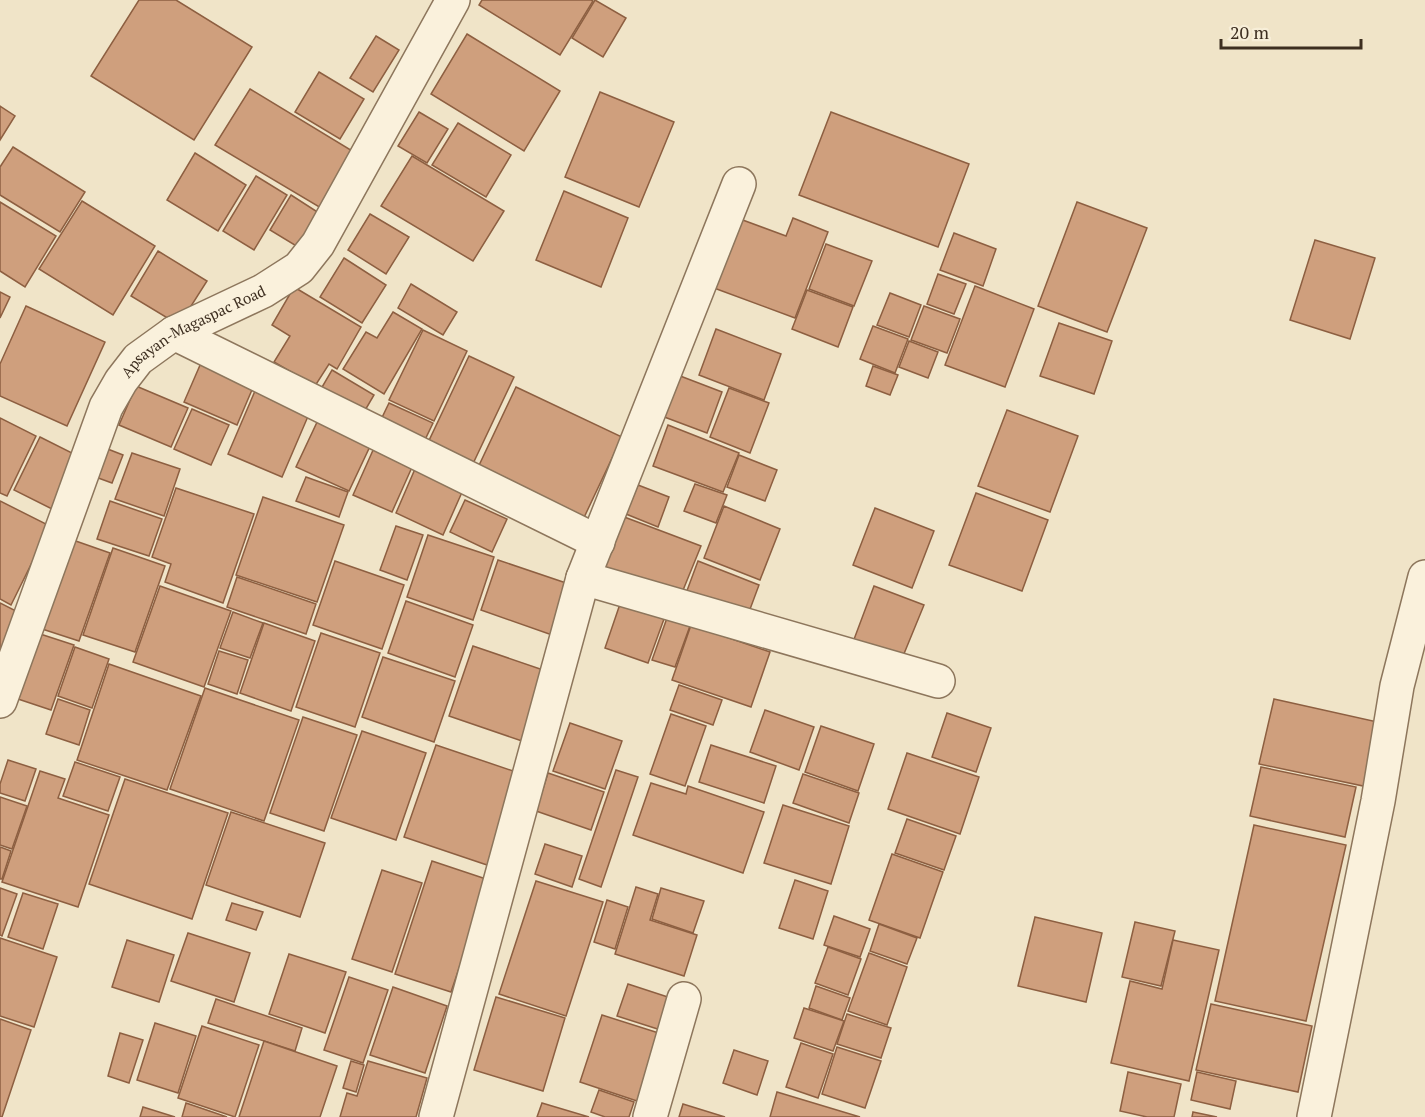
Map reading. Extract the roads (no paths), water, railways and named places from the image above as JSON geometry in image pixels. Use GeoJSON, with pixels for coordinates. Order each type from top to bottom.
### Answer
{"type":"FeatureCollection","features":[{"type":"Feature","properties":{"kind":"street","name":"Apsayan-Magaspac Road"},"geometry":{"type":"LineString","coordinates":[[0,702],[106,407],[121,381],[138,359],[174,333],[263,291],[299,268],[318,244],[453,0]]}},
{"type":"Feature","properties":{"kind":"street"},"geometry":{"type":"LineString","coordinates":[[435,1117],[583,579],[739,184]]}},
{"type":"Feature","properties":{"kind":"street"},"geometry":{"type":"LineString","coordinates":[[174,333],[598,542]]}},
{"type":"Feature","properties":{"kind":"street"},"geometry":{"type":"LineString","coordinates":[[1314,1117],[1378,801],[1397,686],[1425,577]]}},
{"type":"Feature","properties":{"kind":"street"},"geometry":{"type":"LineString","coordinates":[[583,579],[938,681]]}},
{"type":"Feature","properties":{"kind":"street"},"geometry":{"type":"LineString","coordinates":[[650,1117],[684,999]]}}]}
